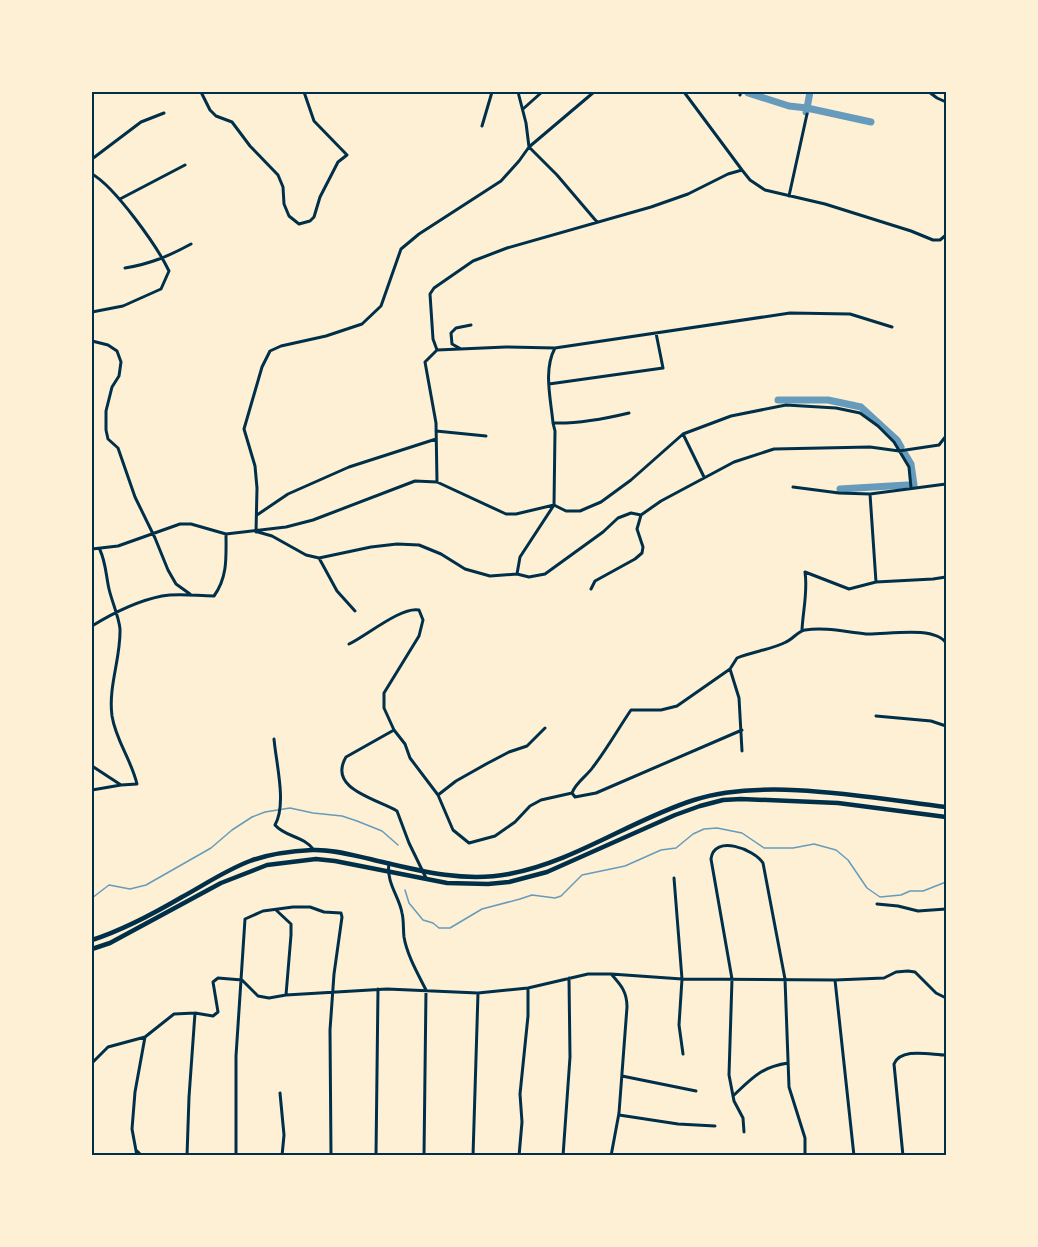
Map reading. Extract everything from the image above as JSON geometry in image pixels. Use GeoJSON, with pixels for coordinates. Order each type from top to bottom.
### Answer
{"type":"FeatureCollection","features":[{"type":"Feature","properties":{"kind":"highway"},"geometry":{"type":"LineString","coordinates":[[92,940],[150,914],[231,869],[273,855],[314,850],[346,854],[454,877],[483,878],[529,870],[666,810],[711,795],[735,791],[797,790],[946,807]]}},
{"type":"Feature","properties":{"kind":"highway"},"geometry":{"type":"LineString","coordinates":[[92,949],[110,944],[155,921],[221,883],[267,865],[316,859],[447,883],[470,885],[509,882],[547,872],[675,815],[723,801],[741,799],[838,803],[946,817]]}},
{"type":"Feature","properties":{"kind":"street"},"geometry":{"type":"LineString","coordinates":[[201,92],[210,110],[216,116],[232,122],[250,146],[278,175],[283,186],[284,204],[290,216],[299,224],[310,221],[314,217],[320,197],[338,162],[347,155],[314,121],[304,92]]}},
{"type":"Feature","properties":{"kind":"street"},"geometry":{"type":"LineString","coordinates":[[482,126],[492,92]]}},
{"type":"Feature","properties":{"kind":"street"},"geometry":{"type":"LineString","coordinates":[[518,92],[529,147],[557,175],[597,222]]}},
{"type":"Feature","properties":{"kind":"street"},"geometry":{"type":"LineString","coordinates":[[523,109],[542,92]]}},
{"type":"Feature","properties":{"kind":"street"},"geometry":{"type":"LineString","coordinates":[[256,531],[255,466],[244,429],[262,367],[270,351],[362,324],[381,306],[401,249],[418,234],[501,181],[529,147],[594,92]]}},
{"type":"Feature","properties":{"kind":"street"},"geometry":{"type":"LineString","coordinates":[[684,92],[750,180],[765,190],[825,204],[933,240],[940,240],[946,235]]}},
{"type":"Feature","properties":{"kind":"street"},"geometry":{"type":"LineString","coordinates":[[929,92],[946,102]]}},
{"type":"Feature","properties":{"kind":"street"},"geometry":{"type":"LineString","coordinates":[[92,159],[141,122],[164,114]]}},
{"type":"Feature","properties":{"kind":"street"},"geometry":{"type":"LineString","coordinates":[[789,196],[807,114]]}},
{"type":"Feature","properties":{"kind":"street"},"geometry":{"type":"LineString","coordinates":[[120,199],[185,165]]}},
{"type":"Feature","properties":{"kind":"street"},"geometry":{"type":"LineString","coordinates":[[437,350],[430,294],[434,288],[473,261],[507,248],[688,194],[728,174],[742,170]]}},
{"type":"Feature","properties":{"kind":"street"},"geometry":{"type":"LineString","coordinates":[[92,174],[120,199],[169,271],[161,289],[123,306],[92,312]]}},
{"type":"Feature","properties":{"kind":"street"},"geometry":{"type":"LineString","coordinates":[[125,268],[146,265],[163,259],[191,244]]}},
{"type":"Feature","properties":{"kind":"street"},"geometry":{"type":"LineString","coordinates":[[437,482],[436,430],[425,362],[437,350],[506,347],[555,348],[790,313],[850,314],[892,327]]}},
{"type":"Feature","properties":{"kind":"street"},"geometry":{"type":"LineString","coordinates":[[463,350],[452,344],[451,333],[456,328],[471,325]]}},
{"type":"Feature","properties":{"kind":"street"},"geometry":{"type":"LineString","coordinates":[[549,384],[663,368],[656,333]]}},
{"type":"Feature","properties":{"kind":"street"},"geometry":{"type":"LineString","coordinates":[[92,341],[108,345],[117,351],[121,362],[119,375],[112,387],[106,411],[105,430],[108,439],[117,448],[135,497],[153,532],[171,577],[189,594]]}},
{"type":"Feature","properties":{"kind":"street"},"geometry":{"type":"LineString","coordinates":[[517,574],[520,557],[554,504],[555,431],[549,384],[550,357],[555,348]]}},
{"type":"Feature","properties":{"kind":"street"},"geometry":{"type":"LineString","coordinates":[[92,549],[100,550],[118,546],[180,524],[191,524],[226,534],[286,527],[313,520],[414,481],[437,482],[506,514],[516,514],[554,504],[566,511],[580,511],[601,502],[631,480],[683,434],[731,416],[786,405],[836,408],[860,413],[878,426],[899,451],[910,473],[911,488]]}},
{"type":"Feature","properties":{"kind":"street"},"geometry":{"type":"LineString","coordinates":[[553,423],[592,421],[629,413]]}},
{"type":"Feature","properties":{"kind":"street"},"geometry":{"type":"LineString","coordinates":[[436,430],[486,436]]}},
{"type":"Feature","properties":{"kind":"street"},"geometry":{"type":"LineString","coordinates":[[683,434],[705,477]]}},
{"type":"Feature","properties":{"kind":"street"},"geometry":{"type":"LineString","coordinates":[[591,589],[595,581],[642,553],[643,547],[637,529],[641,515],[661,501],[734,462],[774,449],[870,447],[899,451],[939,445],[946,436]]}},
{"type":"Feature","properties":{"kind":"street"},"geometry":{"type":"LineString","coordinates":[[256,516],[300,488],[381,455],[436,439]]}},
{"type":"Feature","properties":{"kind":"street"},"geometry":{"type":"LineString","coordinates":[[793,487],[839,493],[870,494],[946,484]]}},
{"type":"Feature","properties":{"kind":"street"},"geometry":{"type":"LineString","coordinates":[[870,494],[876,582]]}},
{"type":"Feature","properties":{"kind":"street"},"geometry":{"type":"LineString","coordinates":[[256,531],[272,536],[306,555],[319,558],[371,547],[397,544],[419,545],[465,569],[490,576],[517,574],[529,577],[545,574],[603,532],[618,518],[631,513],[641,515]]}},
{"type":"Feature","properties":{"kind":"street"},"geometry":{"type":"LineString","coordinates":[[92,626],[139,603],[164,596],[189,594],[214,596],[222,584],[226,534]]}},
{"type":"Feature","properties":{"kind":"street"},"geometry":{"type":"LineString","coordinates":[[92,790],[137,784],[134,772],[117,738],[111,714],[111,692],[120,628],[105,561],[100,550]]}},
{"type":"Feature","properties":{"kind":"street"},"geometry":{"type":"LineString","coordinates":[[319,558],[337,591],[355,612]]}},
{"type":"Feature","properties":{"kind":"street"},"geometry":{"type":"LineString","coordinates":[[802,630],[807,587],[805,572],[849,589],[876,582],[946,577]]}},
{"type":"Feature","properties":{"kind":"street"},"geometry":{"type":"LineString","coordinates":[[349,644],[400,614],[412,609],[419,610],[423,620],[418,636],[384,693],[384,708],[394,730],[405,744],[410,758],[438,795],[453,830],[469,843],[495,836],[515,822],[530,806],[541,800],[572,793]]}},
{"type":"Feature","properties":{"kind":"street"},"geometry":{"type":"LineString","coordinates":[[572,793],[574,787],[591,770],[607,748],[631,710],[661,710],[677,706],[730,669],[737,658],[779,646],[802,630],[827,628],[869,634],[898,632],[938,636],[946,643]]}},
{"type":"Feature","properties":{"kind":"street"},"geometry":{"type":"LineString","coordinates":[[730,669],[738,698],[742,751]]}},
{"type":"Feature","properties":{"kind":"street"},"geometry":{"type":"LineString","coordinates":[[876,716],[931,721],[946,726]]}},
{"type":"Feature","properties":{"kind":"street"},"geometry":{"type":"LineString","coordinates":[[438,795],[488,763],[527,746],[545,728]]}},
{"type":"Feature","properties":{"kind":"street"},"geometry":{"type":"LineString","coordinates":[[394,730],[346,756],[342,763],[342,777],[365,796],[397,811],[426,878]]}},
{"type":"Feature","properties":{"kind":"street"},"geometry":{"type":"LineString","coordinates":[[572,793],[575,797],[596,793],[742,730]]}},
{"type":"Feature","properties":{"kind":"street"},"geometry":{"type":"LineString","coordinates":[[274,739],[281,804],[280,816],[275,825],[280,831],[306,842],[314,850]]}},
{"type":"Feature","properties":{"kind":"street"},"geometry":{"type":"LineString","coordinates":[[92,766],[121,785]]}},
{"type":"Feature","properties":{"kind":"street"},"geometry":{"type":"LineString","coordinates":[[744,1132],[743,1118],[733,1096],[729,1075],[732,979],[711,859],[717,849],[729,845],[741,847],[756,854],[763,862],[785,980],[789,1087],[805,1138],[805,1155]]}},
{"type":"Feature","properties":{"kind":"street"},"geometry":{"type":"LineString","coordinates":[[388,863],[387,872],[402,911],[404,939],[426,990],[424,1155]]}},
{"type":"Feature","properties":{"kind":"street"},"geometry":{"type":"LineString","coordinates":[[674,878],[682,979],[679,1025],[683,1054]]}},
{"type":"Feature","properties":{"kind":"street"},"geometry":{"type":"LineString","coordinates":[[877,904],[918,911],[946,909]]}},
{"type":"Feature","properties":{"kind":"street"},"geometry":{"type":"LineString","coordinates":[[236,1155],[236,1056],[245,918],[263,911],[293,907],[310,907],[324,912],[341,913],[342,924],[332,992],[330,1030],[331,1155]]}},
{"type":"Feature","properties":{"kind":"street"},"geometry":{"type":"LineString","coordinates":[[275,910],[291,924],[286,994]]}},
{"type":"Feature","properties":{"kind":"street"},"geometry":{"type":"LineString","coordinates":[[92,1071],[92,1063],[108,1047],[145,1037],[174,1014],[195,1013],[213,1016],[218,1012],[213,982],[218,978],[242,980],[258,996],[269,998],[286,994],[378,989],[478,993],[528,988],[588,974],[682,979],[835,980],[884,978],[896,972],[908,970],[915,972],[936,993],[946,998]]}},
{"type":"Feature","properties":{"kind":"street"},"geometry":{"type":"LineString","coordinates":[[611,974],[624,988],[627,996],[619,1115],[612,1155]]}},
{"type":"Feature","properties":{"kind":"street"},"geometry":{"type":"LineString","coordinates":[[563,1155],[570,1057],[569,978]]}},
{"type":"Feature","properties":{"kind":"street"},"geometry":{"type":"LineString","coordinates":[[835,980],[854,1155]]}},
{"type":"Feature","properties":{"kind":"street"},"geometry":{"type":"LineString","coordinates":[[519,1155],[522,1122],[520,1094],[528,1016],[528,988]]}},
{"type":"Feature","properties":{"kind":"street"},"geometry":{"type":"LineString","coordinates":[[376,1155],[378,989]]}},
{"type":"Feature","properties":{"kind":"street"},"geometry":{"type":"LineString","coordinates":[[473,1155],[478,993]]}},
{"type":"Feature","properties":{"kind":"street"},"geometry":{"type":"LineString","coordinates":[[187,1155],[195,1013]]}},
{"type":"Feature","properties":{"kind":"street"},"geometry":{"type":"LineString","coordinates":[[142,1155],[137,1153],[132,1129],[135,1092],[145,1037]]}},
{"type":"Feature","properties":{"kind":"street"},"geometry":{"type":"LineString","coordinates":[[903,1155],[894,1064],[896,1059],[904,1054],[946,1055],[946,1104]]}},
{"type":"Feature","properties":{"kind":"street"},"geometry":{"type":"LineString","coordinates":[[733,1096],[770,1066],[788,1063]]}},
{"type":"Feature","properties":{"kind":"street"},"geometry":{"type":"LineString","coordinates":[[622,1076],[696,1091]]}},
{"type":"Feature","properties":{"kind":"street"},"geometry":{"type":"LineString","coordinates":[[280,1093],[284,1135],[282,1155]]}},
{"type":"Feature","properties":{"kind":"street"},"geometry":{"type":"LineString","coordinates":[[619,1115],[678,1124],[716,1126]]}},
{"type":"Feature","properties":{"kind":"waterway"},"geometry":{"type":"LineString","coordinates":[[748,93],[789,106],[807,108],[810,92]]}},
{"type":"Feature","properties":{"kind":"waterway"},"geometry":{"type":"LineString","coordinates":[[806,112],[807,108],[871,122]]}},
{"type":"Feature","properties":{"kind":"waterway"},"geometry":{"type":"LineString","coordinates":[[778,400],[828,400],[861,407],[897,440],[901,447]]}},
{"type":"Feature","properties":{"kind":"waterway"},"geometry":{"type":"LineString","coordinates":[[905,454],[911,464],[913,485]]}},
{"type":"Feature","properties":{"kind":"waterway"},"geometry":{"type":"LineString","coordinates":[[840,489],[907,485]]}},
{"type":"Feature","properties":{"kind":"waterway"},"geometry":{"type":"LineString","coordinates":[[92,898],[109,885],[130,889],[146,885],[211,848],[252,817],[265,812],[290,808],[342,816],[382,831],[398,845]]}},
{"type":"Feature","properties":{"kind":"waterway"},"geometry":{"type":"LineString","coordinates":[[405,890],[409,903],[423,920],[439,928],[450,928],[482,909],[532,895],[555,898],[561,896],[582,875],[625,866],[661,850],[676,848],[693,834],[704,829],[717,828],[742,833],[764,848],[793,848],[814,844],[836,850],[848,860],[867,888],[880,897],[923,891],[946,882]]}}]}
